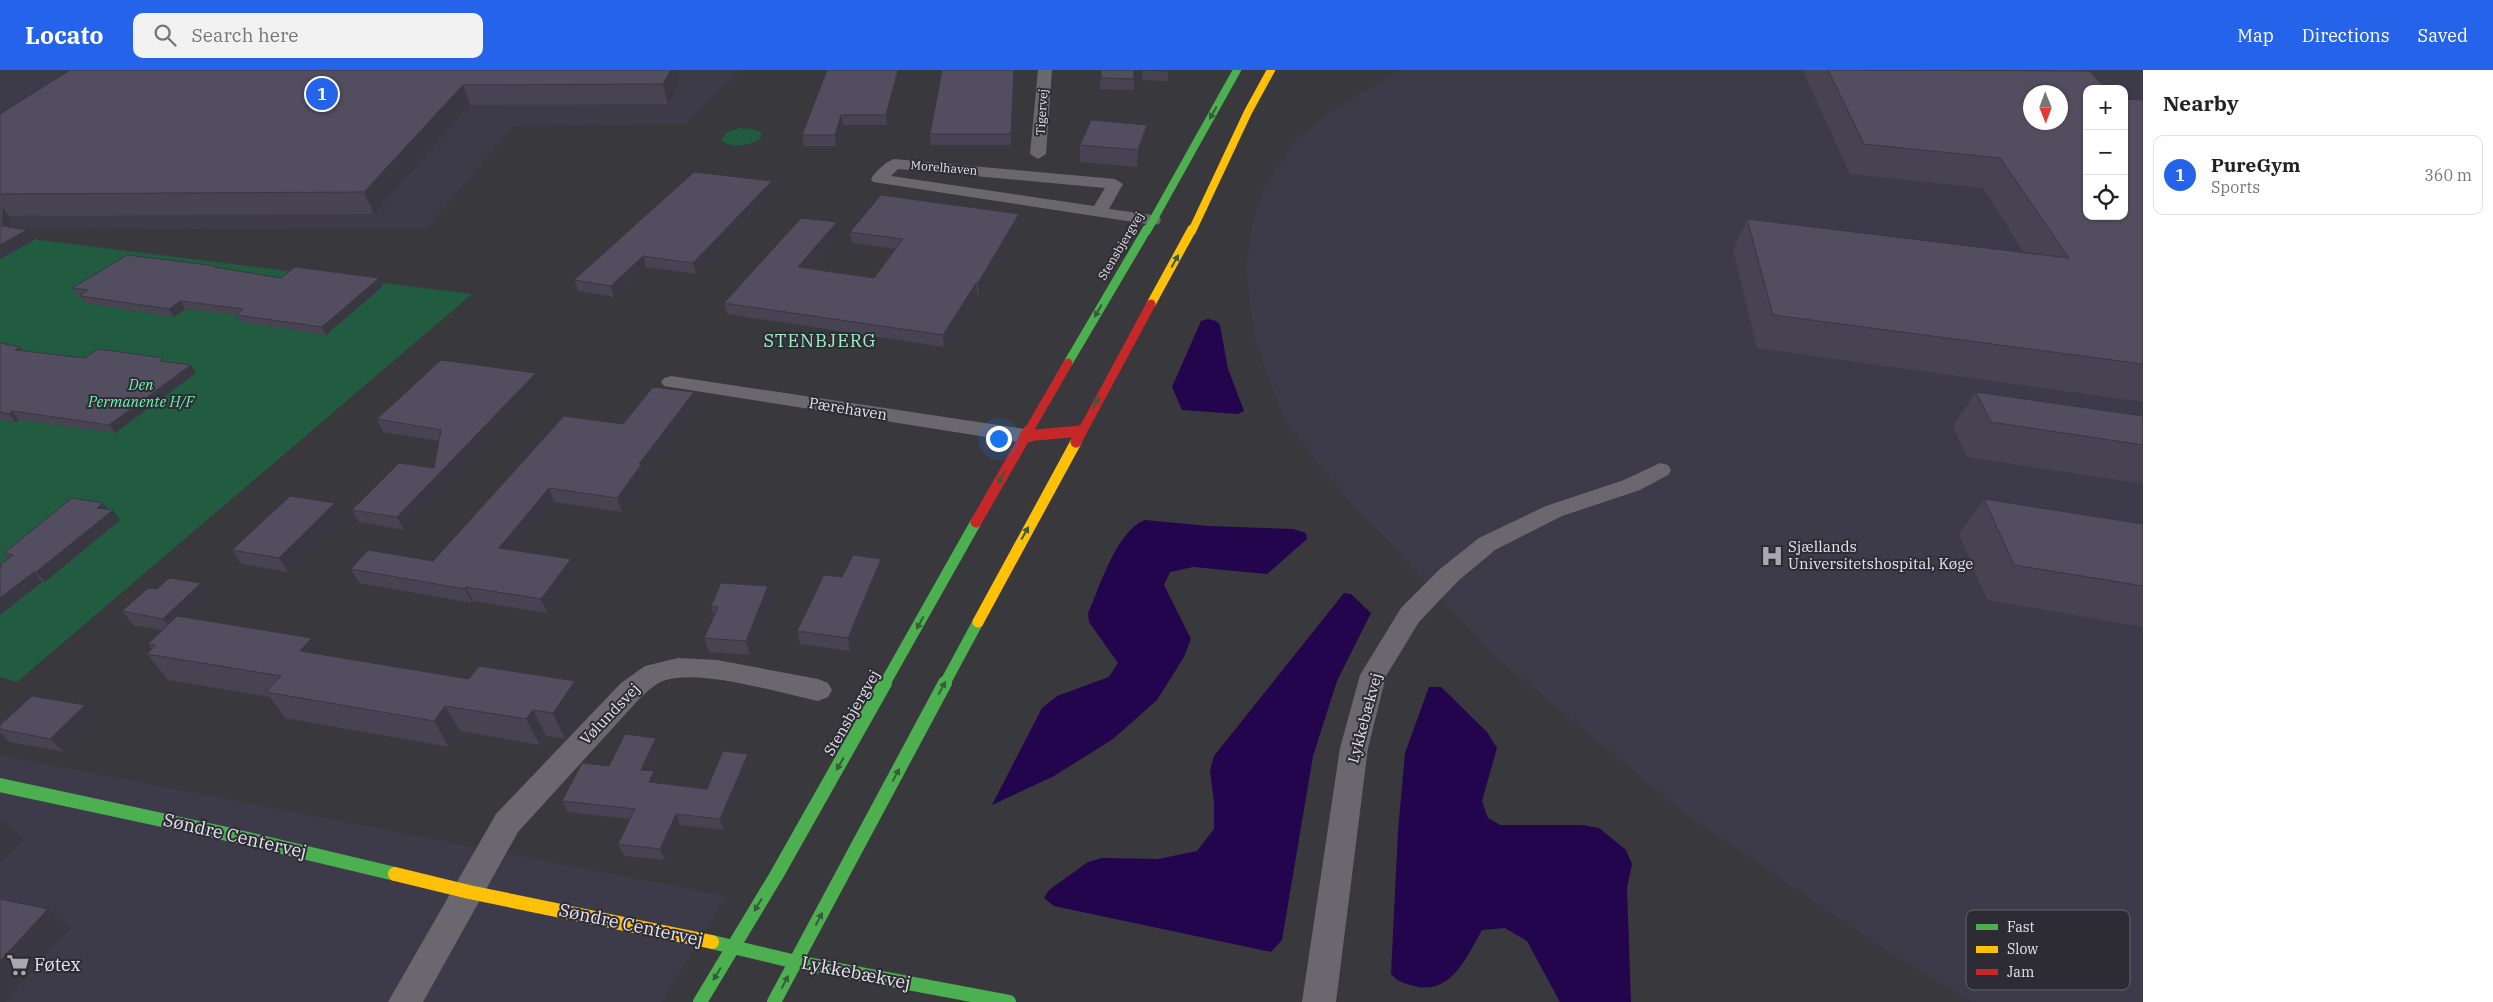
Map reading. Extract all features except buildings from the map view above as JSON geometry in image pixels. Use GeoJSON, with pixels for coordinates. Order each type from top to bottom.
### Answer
{"type":"FeatureCollection","features":[{"type":"Feature","properties":{"kind":"street","name":"Tigervej"},"geometry":{"type":"LineString","coordinates":[[1038,154],[1045,70]]}},
{"type":"Feature","properties":{"kind":"street","name":"Stensbjergvej"},"geometry":{"type":"LineString","coordinates":[[700,1002],[870,712],[1033,441],[1237,70]]}},
{"type":"Feature","properties":{"kind":"street"},"geometry":{"type":"LineString","coordinates":[[774,1002],[1060,458],[1081,431],[1194,226],[1248,112],[1271,70]]}},
{"type":"Feature","properties":{"kind":"street"},"geometry":{"type":"LineString","coordinates":[[1240,98],[1248,112]]}},
{"type":"Feature","properties":{"kind":"street","name":"Morelhaven"},"geometry":{"type":"LineString","coordinates":[[1099,212],[1115,184],[894,164],[879,179],[1099,212],[1153,220]]}},
{"type":"Feature","properties":{"kind":"street","name":"Pærehaven"},"geometry":{"type":"LineString","coordinates":[[671,382],[1033,441]]}},
{"type":"Feature","properties":{"kind":"street"},"geometry":{"type":"LineString","coordinates":[[1033,441],[1081,431]]}},
{"type":"Feature","properties":{"kind":"street","name":"Lykkebækvej"},"geometry":{"type":"LineString","coordinates":[[1318,1002],[1354,748],[1373,674],[1410,615],[1450,575],[1487,544],[1554,511],[1632,485],[1660,470]]}},
{"type":"Feature","properties":{"kind":"street","name":"Vølundsvej"},"geometry":{"type":"LineString","coordinates":[[469,892],[507,823],[631,690],[646,678],[664,670],[707,669],[818,690]]}},
{"type":"Feature","properties":{"kind":"street","name":"Søndre Centervej"},"geometry":{"type":"LineString","coordinates":[[0,785],[227,834],[469,892],[733,946]]}},
{"type":"Feature","properties":{"kind":"street"},"geometry":{"type":"LineString","coordinates":[[406,1002],[469,892]]}},
{"type":"Feature","properties":{"kind":"street","name":"Lykkebækvej"},"geometry":{"type":"LineString","coordinates":[[733,946],[796,962],[1009,1002]]}},
{"type":"Feature","properties":{"kind":"shaded area"},"geometry":{"type":"Polygon","coordinates":[[[0,70],[741,70],[686,124],[514,126],[427,228],[0,230],[0,70]]]}},
{"type":"Feature","properties":{"kind":"shaded area","name":"Sjællands Universitetshospital, Køge"},"geometry":{"type":"Polygon","coordinates":[[[1400,70],[2143,70],[2143,1002],[1972,1002],[1892,954],[1688,816],[1498,659],[1342,493],[1284,420],[1254,338],[1246,269],[1252,224],[1264,187],[1296,140],[1334,109],[1400,70]]]}},
{"type":"Feature","properties":{"kind":"shaded area"},"geometry":{"type":"Polygon","coordinates":[[[1208,319],[1216,321],[1220,325],[1228,369],[1244,411],[1238,414],[1182,410],[1172,387],[1201,321],[1208,319]]]}},
{"type":"Feature","properties":{"kind":"shaded area"},"geometry":{"type":"Polygon","coordinates":[[[1145,520],[1208,526],[1293,529],[1306,533],[1307,539],[1267,574],[1193,567],[1170,572],[1164,585],[1191,639],[1184,657],[1157,700],[1113,739],[1054,776],[992,805],[1042,708],[1057,696],[1109,677],[1118,663],[1089,622],[1088,613],[1117,547],[1135,526],[1145,520]]]}},
{"type":"Feature","properties":{"kind":"shaded area"},"geometry":{"type":"Polygon","coordinates":[[[1344,593],[1351,594],[1371,613],[1337,681],[1313,756],[1282,940],[1271,952],[1054,906],[1044,898],[1049,890],[1088,862],[1102,858],[1158,859],[1197,851],[1214,829],[1214,803],[1210,770],[1214,756],[1344,593]]]}},
{"type":"Feature","properties":{"kind":"shaded area"},"geometry":{"type":"Polygon","coordinates":[[[1429,687],[1441,687],[1487,732],[1497,748],[1482,801],[1488,818],[1500,825],[1582,825],[1599,828],[1626,850],[1632,864],[1627,888],[1631,1002],[1560,1002],[1527,941],[1505,928],[1482,930],[1464,962],[1448,980],[1438,985],[1427,988],[1414,986],[1399,981],[1391,974],[1398,831],[1405,753],[1429,687]]]}},
{"type":"Feature","properties":{"kind":"shaded area"},"geometry":{"type":"Polygon","coordinates":[[[0,755],[726,896],[662,1002],[0,1002],[0,755]]]}},
{"type":"Feature","properties":{"kind":"green space"},"geometry":{"type":"Polygon","coordinates":[[[740,128],[761,132],[761,138],[752,143],[741,145],[730,145],[721,140],[727,132],[740,128]]]}},
{"type":"Feature","properties":{"kind":"green space","name":"Den Permanente H/F"},"geometry":{"type":"Polygon","coordinates":[[[0,235],[472,294],[17,682],[0,677],[0,235]]]}},
{"type":"Feature","properties":{"kind":"traffic: fast"},"geometry":{"type":"LineString","coordinates":[[1068,363],[1153,220],[1237,70]]}},
{"type":"Feature","properties":{"kind":"traffic: fast"},"geometry":{"type":"LineString","coordinates":[[700,1002],[776,876],[976,522]]}},
{"type":"Feature","properties":{"kind":"traffic: fast"},"geometry":{"type":"LineString","coordinates":[[774,1002],[978,622]]}},
{"type":"Feature","properties":{"kind":"traffic: fast"},"geometry":{"type":"LineString","coordinates":[[0,785],[227,834],[395,874]]}},
{"type":"Feature","properties":{"kind":"traffic: fast"},"geometry":{"type":"LineString","coordinates":[[712,942],[796,962],[1009,1002]]}},
{"type":"Feature","properties":{"kind":"traffic: slow"},"geometry":{"type":"LineString","coordinates":[[1151,304],[1194,226],[1248,112],[1271,70]]}},
{"type":"Feature","properties":{"kind":"traffic: slow"},"geometry":{"type":"LineString","coordinates":[[978,622],[1076,442]]}},
{"type":"Feature","properties":{"kind":"traffic: slow"},"geometry":{"type":"LineString","coordinates":[[395,874],[469,892],[712,942]]}},
{"type":"Feature","properties":{"kind":"traffic: jam"},"geometry":{"type":"LineString","coordinates":[[1076,442],[1151,304]]}},
{"type":"Feature","properties":{"kind":"traffic: jam"},"geometry":{"type":"LineString","coordinates":[[976,522],[1068,363]]}},
{"type":"Feature","properties":{"kind":"traffic: jam"},"geometry":{"type":"LineString","coordinates":[[1025,436],[1081,431]]}},
{"type":"Feature","properties":{"kind":"place","name":"PureGym"},"geometry":{"type":"Point","coordinates":[322,94]}},
{"type":"Feature","properties":{"kind":"place","name":"Sjællands Universitetshospital, Køge"},"geometry":{"type":"Point","coordinates":[1772,556]}},
{"type":"Feature","properties":{"kind":"place","name":"Føtex"},"geometry":{"type":"Point","coordinates":[18,965]}},
{"type":"Feature","properties":{"kind":"district","name":"STENBJERG"},"geometry":{"type":"Point","coordinates":[820,341]}}]}
